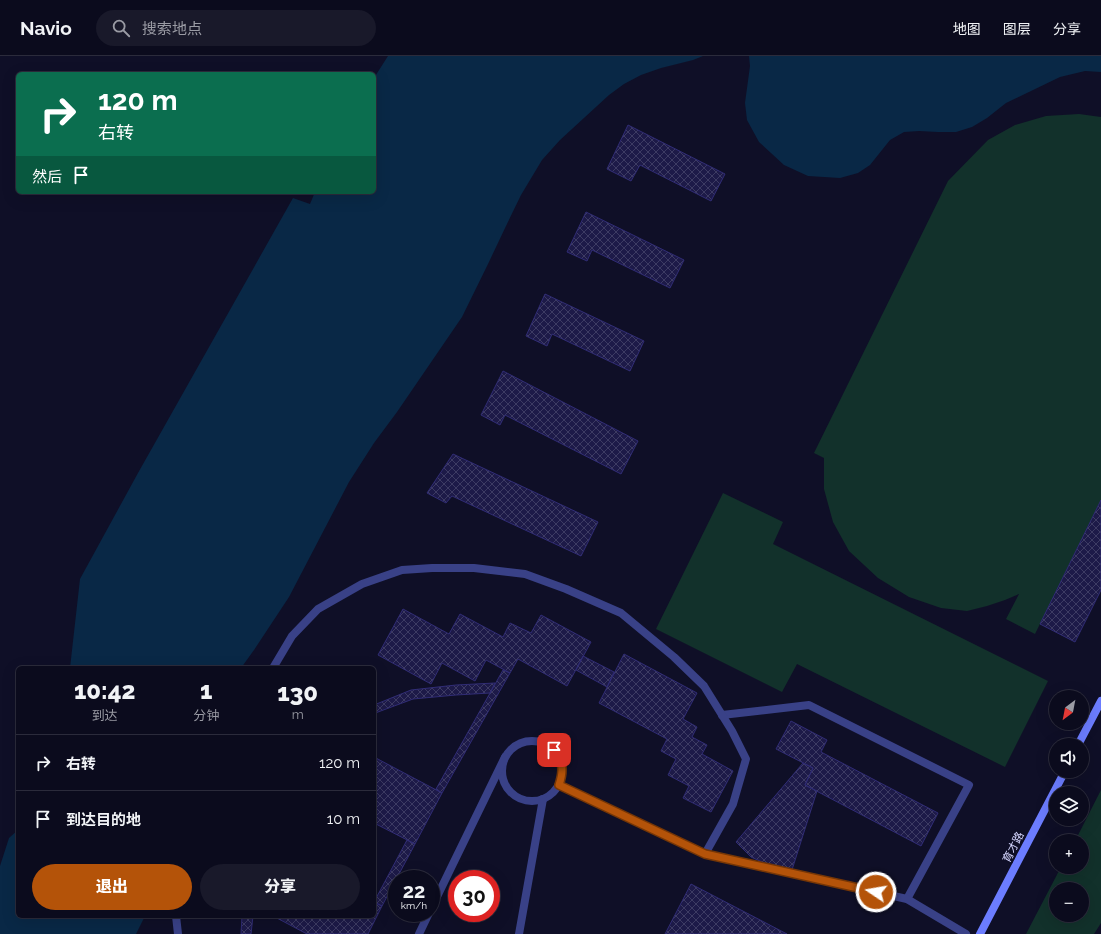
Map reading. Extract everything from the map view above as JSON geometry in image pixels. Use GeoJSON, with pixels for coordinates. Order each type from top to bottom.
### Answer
{"type":"FeatureCollection","features":[{"type":"Feature","properties":{"kind":"main road"},"geometry":{"type":"LineString","coordinates":[[1082,738],[1101,701]]}},
{"type":"Feature","properties":{"kind":"main road","name":"育才路"},"geometry":{"type":"LineString","coordinates":[[980,934],[1061,778]]}},
{"type":"Feature","properties":{"kind":"street"},"geometry":{"type":"LineString","coordinates":[[273,666],[292,636],[318,609],[362,584],[402,570],[432,568],[481,569],[525,574],[566,589],[621,613],[674,657],[704,686],[732,731],[746,759],[733,804],[705,854]]}},
{"type":"Feature","properties":{"kind":"street"},"geometry":{"type":"LineString","coordinates":[[722,715],[809,705],[969,785],[907,899]]}},
{"type":"Feature","properties":{"kind":"street"},"geometry":{"type":"LineString","coordinates":[[440,891],[505,757],[510,749],[527,741],[537,741],[546,744],[554,750],[559,757],[562,767],[562,776],[559,785],[552,793],[543,799],[533,801],[523,799],[514,794],[507,787],[503,777],[502,767],[505,757]]}},
{"type":"Feature","properties":{"kind":"street"},"geometry":{"type":"LineString","coordinates":[[559,785],[705,854],[907,899],[966,934]]}},
{"type":"Feature","properties":{"kind":"street"},"geometry":{"type":"LineString","coordinates":[[519,934],[543,799]]}},
{"type":"Feature","properties":{"kind":"street"},"geometry":{"type":"LineString","coordinates":[[176,918],[178,934]]}},
{"type":"Feature","properties":{"kind":"street"},"geometry":{"type":"LineString","coordinates":[[419,934],[425,922]]}},
{"type":"Feature","properties":{"kind":"green space"},"geometry":{"type":"Polygon","coordinates":[[[1079,114],[1101,117],[1101,500],[1035,634],[1006,619],[1019,594],[987,606],[967,611],[941,608],[909,597],[878,578],[849,551],[833,522],[824,489],[824,458],[814,453],[948,181],[988,140],[1015,125],[1046,116],[1079,114]]]}},
{"type":"Feature","properties":{"kind":"green space"},"geometry":{"type":"Polygon","coordinates":[[[723,493],[783,522],[773,544],[1048,681],[1005,767],[797,664],[782,692],[656,629],[723,493]]]}},
{"type":"Feature","properties":{"kind":"green space"},"geometry":{"type":"Polygon","coordinates":[[[1101,790],[1101,923],[1094,934],[1026,934],[1049,890],[1049,922],[1089,922],[1089,882],[1053,882],[1057,874],[1089,874],[1089,834],[1079,834],[1083,826],[1089,826],[1089,814],[1101,790]]]}},
{"type":"Feature","properties":{"kind":"water"},"geometry":{"type":"Polygon","coordinates":[[[388,56],[703,56],[641,75],[624,84],[609,95],[560,140],[542,160],[521,195],[462,317],[374,443],[349,482],[289,597],[242,666],[70,666],[80,579],[293,198],[310,204],[314,194],[376,194],[376,75],[388,56]]]}},
{"type":"Feature","properties":{"kind":"water"},"geometry":{"type":"Polygon","coordinates":[[[749,56],[1101,56],[1101,72],[1085,71],[1060,77],[1006,103],[987,118],[972,127],[956,132],[904,132],[890,140],[870,165],[858,173],[840,178],[808,176],[784,165],[759,142],[747,120],[745,103],[750,66],[749,56]]]}},
{"type":"Feature","properties":{"kind":"water"},"geometry":{"type":"Polygon","coordinates":[[[16,832],[16,918],[144,918],[136,934],[0,934],[0,866],[9,838],[16,832]]]}},
{"type":"Feature","properties":{"kind":"building"},"geometry":{"type":"Polygon","coordinates":[[[628,125],[725,174],[711,201],[640,165],[631,181],[607,169],[628,125]]]}},
{"type":"Feature","properties":{"kind":"building"},"geometry":{"type":"Polygon","coordinates":[[[586,212],[684,260],[670,288],[592,250],[587,261],[567,252],[586,212]]]}},
{"type":"Feature","properties":{"kind":"building"},"geometry":{"type":"Polygon","coordinates":[[[545,294],[644,341],[630,371],[552,334],[547,346],[526,336],[545,294]]]}},
{"type":"Feature","properties":{"kind":"building"},"geometry":{"type":"Polygon","coordinates":[[[503,371],[638,441],[621,474],[505,415],[500,425],[481,415],[503,371]]]}},
{"type":"Feature","properties":{"kind":"building"},"geometry":{"type":"Polygon","coordinates":[[[453,454],[598,522],[581,556],[452,496],[446,503],[427,493],[453,454]]]}},
{"type":"Feature","properties":{"kind":"building"},"geometry":{"type":"Polygon","coordinates":[[[1101,500],[1101,590],[1075,642],[1040,624],[1101,500]]]}},
{"type":"Feature","properties":{"kind":"building"},"geometry":{"type":"Polygon","coordinates":[[[403,609],[449,634],[460,614],[503,637],[510,623],[531,633],[541,615],[591,642],[567,686],[518,659],[510,673],[486,660],[475,681],[442,663],[431,684],[378,655],[403,609]]]}},
{"type":"Feature","properties":{"kind":"building"},"geometry":{"type":"Polygon","coordinates":[[[624,654],[697,693],[683,719],[697,727],[692,737],[707,745],[702,754],[733,771],[711,812],[683,798],[689,786],[668,775],[676,759],[661,751],[667,739],[599,703],[624,654]]]}},
{"type":"Feature","properties":{"kind":"building"},"geometry":{"type":"Polygon","coordinates":[[[583,656],[614,672],[607,687],[576,670],[583,656]]]}},
{"type":"Feature","properties":{"kind":"building"},"geometry":{"type":"Polygon","coordinates":[[[503,670],[510,673],[442,793],[436,789],[503,670]]]}},
{"type":"Feature","properties":{"kind":"building"},"geometry":{"type":"Polygon","coordinates":[[[495,683],[490,693],[413,699],[376,713],[376,704],[411,690],[456,685],[495,683]]]}},
{"type":"Feature","properties":{"kind":"building"},"geometry":{"type":"Polygon","coordinates":[[[791,721],[827,740],[821,752],[938,813],[921,846],[805,785],[813,768],[776,749],[791,721]]]}},
{"type":"Feature","properties":{"kind":"building"},"geometry":{"type":"Polygon","coordinates":[[[376,758],[442,793],[415,844],[376,824],[376,758]]]}},
{"type":"Feature","properties":{"kind":"building"},"geometry":{"type":"Polygon","coordinates":[[[803,763],[813,768],[805,785],[817,791],[791,873],[751,857],[736,842],[803,763]]]}},
{"type":"Feature","properties":{"kind":"building"},"geometry":{"type":"Polygon","coordinates":[[[407,840],[415,844],[401,870],[391,870],[407,840]]]}},
{"type":"Feature","properties":{"kind":"building"},"geometry":{"type":"Polygon","coordinates":[[[388,876],[388,895],[382,906],[376,903],[376,898],[388,876]]]}},
{"type":"Feature","properties":{"kind":"building"},"geometry":{"type":"Polygon","coordinates":[[[691,884],[787,934],[665,934],[691,884]]]}},
{"type":"Feature","properties":{"kind":"building"},"geometry":{"type":"Polygon","coordinates":[[[376,903],[382,906],[376,918],[376,903]]]}},
{"type":"Feature","properties":{"kind":"building"},"geometry":{"type":"Polygon","coordinates":[[[242,918],[253,918],[251,934],[241,934],[242,918]]]}},
{"type":"Feature","properties":{"kind":"building"},"geometry":{"type":"Polygon","coordinates":[[[277,918],[376,918],[368,934],[307,934],[277,918]]]}},
{"type":"Feature","properties":{"kind":"route"},"geometry":{"type":"LineString","coordinates":[[554,750],[559,757],[562,767],[562,776],[559,785],[705,854],[876,892]]}}]}
